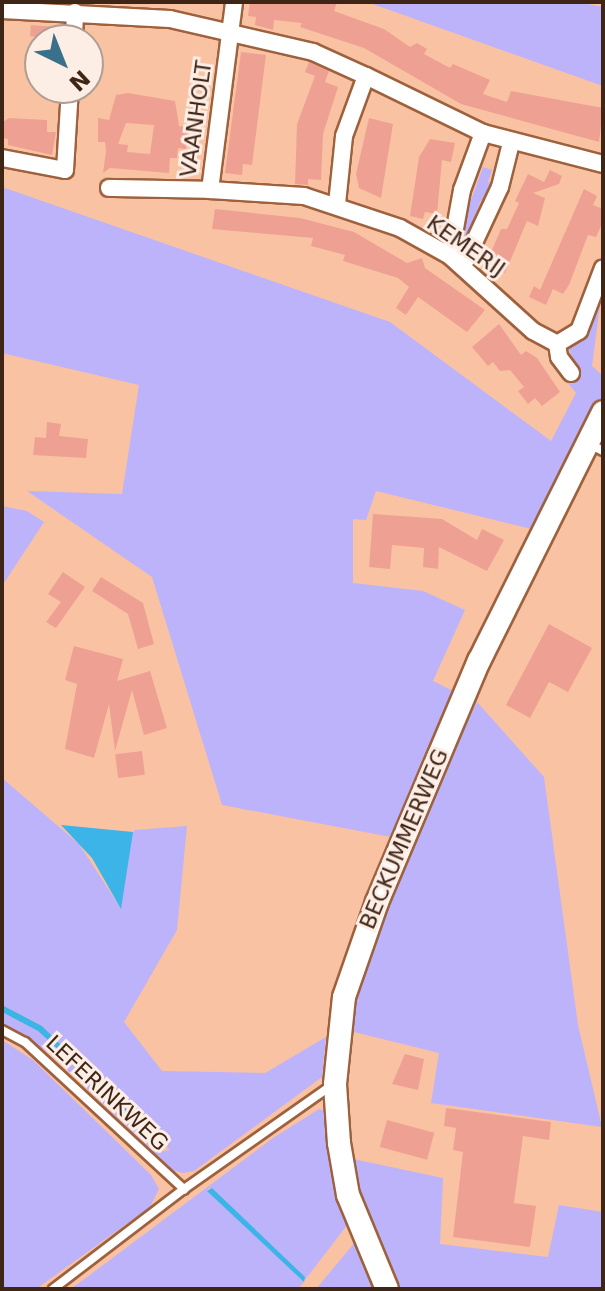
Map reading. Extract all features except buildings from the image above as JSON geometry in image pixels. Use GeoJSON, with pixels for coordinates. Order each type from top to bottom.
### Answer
{"type":"FeatureCollection","features":[{"type":"Feature","properties":{"kind":"street","name":"VAANHOLT"},"geometry":{"type":"LineString","coordinates":[[109,188],[210,190],[234,2]]}},
{"type":"Feature","properties":{"kind":"street"},"geometry":{"type":"LineString","coordinates":[[2,10],[170,19],[313,52],[483,133],[511,143],[603,164]]}},
{"type":"Feature","properties":{"kind":"street"},"geometry":{"type":"LineString","coordinates":[[75,12],[75,24]]}},
{"type":"Feature","properties":{"kind":"street"},"geometry":{"type":"LineString","coordinates":[[337,204],[344,136],[366,76]]}},
{"type":"Feature","properties":{"kind":"street"},"geometry":{"type":"LineString","coordinates":[[2,158],[65,170],[69,104]]}},
{"type":"Feature","properties":{"kind":"street"},"geometry":{"type":"LineString","coordinates":[[456,261],[462,190],[483,133]]}},
{"type":"Feature","properties":{"kind":"street"},"geometry":{"type":"LineString","coordinates":[[456,261],[500,187],[511,143]]}},
{"type":"Feature","properties":{"kind":"street","name":"KEMERIJ"},"geometry":{"type":"LineString","coordinates":[[210,190],[337,204],[400,228],[456,261],[533,331],[557,344]]}},
{"type":"Feature","properties":{"kind":"street"},"geometry":{"type":"LineString","coordinates":[[571,373],[559,357],[557,344],[579,331],[603,268]]}},
{"type":"Feature","properties":{"kind":"street","name":"BECKUMMERWEG"},"geometry":{"type":"LineString","coordinates":[[387,1289],[348,1195],[335,1084],[344,997],[377,902],[479,661],[595,447],[603,412]]}},
{"type":"Feature","properties":{"kind":"lane","name":"LEFERINKWEG"},"geometry":{"type":"LineString","coordinates":[[2,1030],[25,1042],[184,1189]]}},
{"type":"Feature","properties":{"kind":"lane"},"geometry":{"type":"LineString","coordinates":[[53,1289],[184,1189],[335,1084]]}},
{"type":"Feature","properties":{"kind":"shaded area"},"geometry":{"type":"Polygon","coordinates":[[[367,2],[578,2],[603,7],[603,86],[367,2]]]}},
{"type":"Feature","properties":{"kind":"shaded area"},"geometry":{"type":"Polygon","coordinates":[[[483,167],[492,170],[488,182],[494,185],[488,202],[481,200],[467,237],[459,234],[483,167]]]}},
{"type":"Feature","properties":{"kind":"shaded area"},"geometry":{"type":"Polygon","coordinates":[[[2,187],[390,322],[551,441],[576,393],[567,382],[579,374],[569,349],[584,334],[603,282],[592,366],[603,376],[603,402],[540,531],[376,491],[366,520],[353,519],[353,583],[423,591],[465,610],[433,681],[455,692],[391,837],[222,805],[152,577],[27,491],[122,494],[139,385],[2,353],[2,187]]]}},
{"type":"Feature","properties":{"kind":"shaded area"},"geometry":{"type":"Polygon","coordinates":[[[2,506],[27,511],[44,522],[2,586],[2,506]]]}},
{"type":"Feature","properties":{"kind":"shaded area"},"geometry":{"type":"Polygon","coordinates":[[[477,702],[544,777],[578,1025],[602,1127],[431,1103],[439,1053],[350,1031],[358,981],[415,829],[477,702]]]}},
{"type":"Feature","properties":{"kind":"shaded area"},"geometry":{"type":"Polygon","coordinates":[[[2,778],[79,844],[120,907],[130,836],[135,830],[187,826],[177,930],[124,1022],[162,1071],[265,1073],[326,1037],[322,1077],[194,1171],[183,1173],[173,1170],[48,1052],[2,1023],[2,1012],[38,1031],[164,1151],[170,1150],[42,1026],[2,1005],[2,778]]]}},
{"type":"Feature","properties":{"kind":"shaded area"},"geometry":{"type":"Polygon","coordinates":[[[2,1040],[33,1060],[151,1175],[159,1189],[150,1207],[36,1289],[2,1289],[2,1040]]]}},
{"type":"Feature","properties":{"kind":"shaded area"},"geometry":{"type":"Polygon","coordinates":[[[319,1109],[325,1111],[348,1224],[304,1281],[212,1188],[207,1189],[304,1282],[298,1289],[71,1289],[273,1138],[319,1109]]]}},
{"type":"Feature","properties":{"kind":"shaded area"},"geometry":{"type":"Polygon","coordinates":[[[353,1159],[443,1178],[440,1244],[548,1257],[559,1205],[603,1212],[603,1289],[398,1289],[363,1204],[353,1159]]]}},
{"type":"Feature","properties":{"kind":"shaded area"},"geometry":{"type":"Polygon","coordinates":[[[356,1241],[379,1289],[316,1289],[356,1241]]]}},
{"type":"Feature","properties":{"kind":"water"},"geometry":{"type":"Polygon","coordinates":[[[61,825],[133,832],[121,909],[92,858],[61,825]]]}},
{"type":"Feature","properties":{"kind":"water"},"geometry":{"type":"Polygon","coordinates":[[[2,1005],[42,1026],[169,1151],[38,1031],[2,1012],[2,1005]]]}},
{"type":"Feature","properties":{"kind":"water"},"geometry":{"type":"Polygon","coordinates":[[[212,1188],[305,1277],[304,1282],[207,1191],[212,1188]]]}}]}
